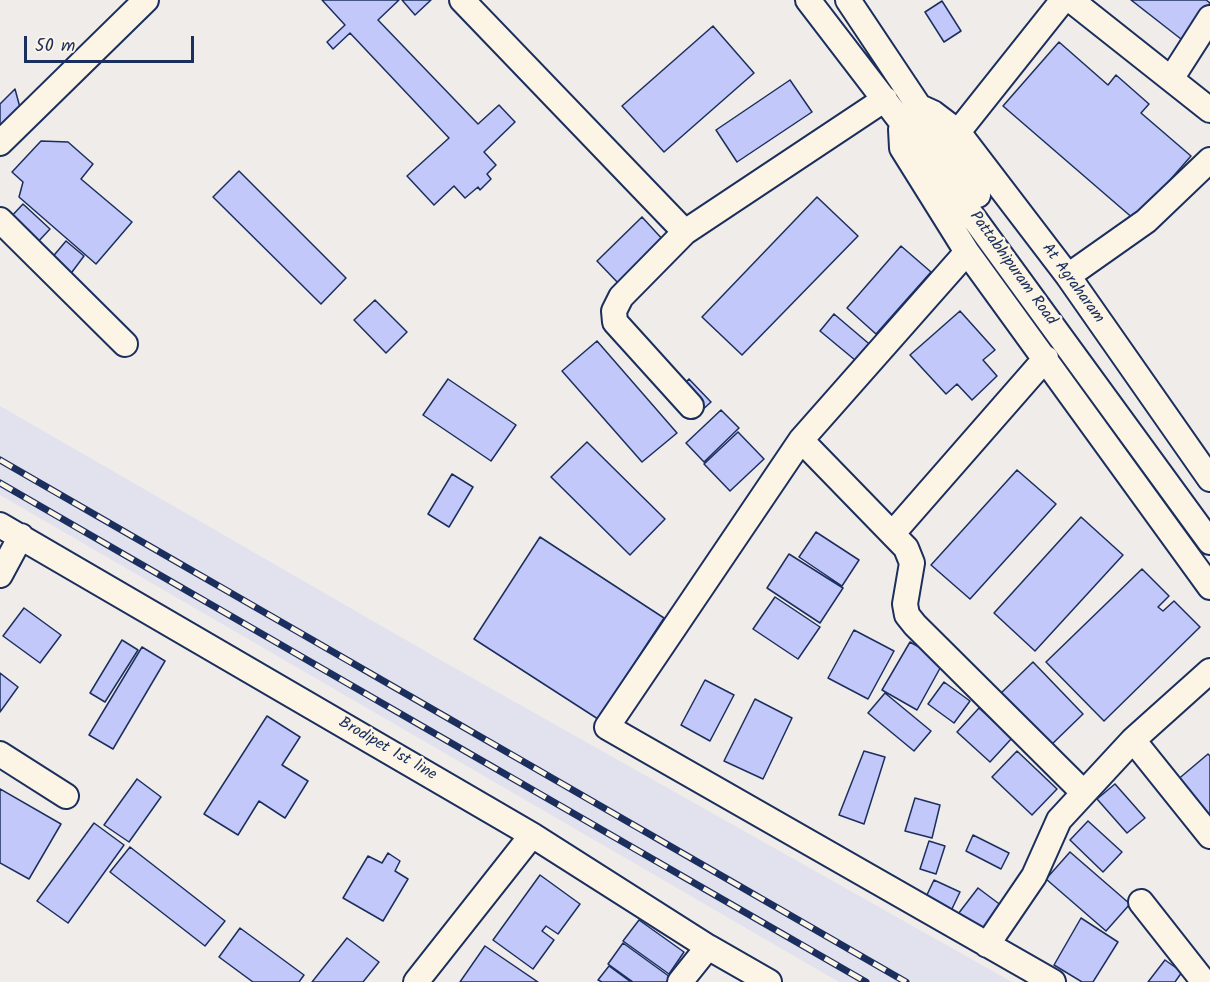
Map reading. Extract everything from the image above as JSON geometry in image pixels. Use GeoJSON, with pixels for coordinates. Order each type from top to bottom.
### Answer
{"type":"FeatureCollection","features":[{"type":"Feature","properties":{"kind":"street"},"geometry":{"type":"LineString","coordinates":[[0,143],[146,0]]}},
{"type":"Feature","properties":{"kind":"street"},"geometry":{"type":"LineString","coordinates":[[462,0],[685,232]]}},
{"type":"Feature","properties":{"kind":"street","name":"Pattabhipuram Road"},"geometry":{"type":"LineString","coordinates":[[808,0],[885,99],[909,113]]}},
{"type":"Feature","properties":{"kind":"street","name":"Pattabhipuram Road"},"geometry":{"type":"LineString","coordinates":[[848,0],[909,113],[1101,378],[1210,517]]}},
{"type":"Feature","properties":{"kind":"street"},"geometry":{"type":"LineString","coordinates":[[958,132],[1063,0]]}},
{"type":"Feature","properties":{"kind":"street"},"geometry":{"type":"LineString","coordinates":[[1071,0],[1210,110]]}},
{"type":"Feature","properties":{"kind":"street"},"geometry":{"type":"LineString","coordinates":[[1171,79],[1210,18]]}},
{"type":"Feature","properties":{"kind":"street"},"geometry":{"type":"LineString","coordinates":[[691,406],[615,322],[614,311],[621,297],[685,232],[885,99]]}},
{"type":"Feature","properties":{"kind":"street"},"geometry":{"type":"LineString","coordinates":[[909,113],[900,137],[902,148],[967,252],[1210,587]]}},
{"type":"Feature","properties":{"kind":"street","name":"At Agraharam"},"geometry":{"type":"LineString","coordinates":[[909,113],[933,113],[958,132],[1068,276],[1210,479]]}},
{"type":"Feature","properties":{"kind":"street"},"geometry":{"type":"LineString","coordinates":[[1068,276],[1146,221],[1210,160]]}},
{"type":"Feature","properties":{"kind":"street"},"geometry":{"type":"LineString","coordinates":[[0,220],[124,344]]}},
{"type":"Feature","properties":{"kind":"street"},"geometry":{"type":"LineString","coordinates":[[967,252],[801,440],[607,727],[1053,982]]}},
{"type":"Feature","properties":{"kind":"street"},"geometry":{"type":"LineString","coordinates":[[893,533],[1046,358]]}},
{"type":"Feature","properties":{"kind":"street","name":"Pattabhipuram Road"},"geometry":{"type":"LineString","coordinates":[[1101,378],[1210,542]]}},
{"type":"Feature","properties":{"kind":"street"},"geometry":{"type":"LineString","coordinates":[[801,440],[906,548],[912,563],[905,604],[907,615],[915,625],[1083,792]]}},
{"type":"Feature","properties":{"kind":"street","name":"Brodipet 1st line"},"geometry":{"type":"LineString","coordinates":[[0,525],[532,835],[708,947],[769,982]]}},
{"type":"Feature","properties":{"kind":"street"},"geometry":{"type":"LineString","coordinates":[[0,575],[21,536]]}},
{"type":"Feature","properties":{"kind":"street"},"geometry":{"type":"LineString","coordinates":[[987,945],[1034,876],[1059,820],[1133,740],[1210,671]]}},
{"type":"Feature","properties":{"kind":"street"},"geometry":{"type":"LineString","coordinates":[[1133,740],[1210,836]]}},
{"type":"Feature","properties":{"kind":"street"},"geometry":{"type":"LineString","coordinates":[[0,754],[66,795]]}},
{"type":"Feature","properties":{"kind":"street"},"geometry":{"type":"LineString","coordinates":[[416,982],[532,835]]}},
{"type":"Feature","properties":{"kind":"street"},"geometry":{"type":"LineString","coordinates":[[1142,902],[1204,982]]}},
{"type":"Feature","properties":{"kind":"street"},"geometry":{"type":"LineString","coordinates":[[680,982],[708,947]]}},
{"type":"Feature","properties":{"kind":"shaded area"},"geometry":{"type":"Polygon","coordinates":[[[0,406],[444,662],[1012,982],[839,982],[0,495],[0,406]]]}},
{"type":"Feature","properties":{"kind":"building"},"geometry":{"type":"Polygon","coordinates":[[[322,0],[399,0],[378,20],[478,124],[499,105],[515,122],[484,152],[496,165],[487,174],[491,179],[480,190],[478,187],[465,198],[454,186],[434,205],[407,176],[449,138],[350,33],[333,49],[327,42],[345,25],[322,0]]]}},
{"type":"Feature","properties":{"kind":"building"},"geometry":{"type":"Polygon","coordinates":[[[402,0],[431,0],[415,15],[402,0]]]}},
{"type":"Feature","properties":{"kind":"building"},"geometry":{"type":"Polygon","coordinates":[[[1131,0],[1206,0],[1210,3],[1181,39],[1131,0]]]}},
{"type":"Feature","properties":{"kind":"building"},"geometry":{"type":"Polygon","coordinates":[[[942,1],[961,31],[944,42],[925,12],[942,1]]]}},
{"type":"Feature","properties":{"kind":"building"},"geometry":{"type":"Polygon","coordinates":[[[713,26],[754,73],[664,152],[622,106],[713,26]]]}},
{"type":"Feature","properties":{"kind":"building"},"geometry":{"type":"Polygon","coordinates":[[[1059,42],[1108,85],[1116,75],[1149,104],[1141,113],[1191,156],[1135,220],[1003,106],[1059,42]]]}},
{"type":"Feature","properties":{"kind":"building"},"geometry":{"type":"Polygon","coordinates":[[[790,80],[812,112],[737,162],[716,130],[790,80]]]}},
{"type":"Feature","properties":{"kind":"building"},"geometry":{"type":"Polygon","coordinates":[[[15,89],[22,115],[0,137],[0,104],[15,89]]]}},
{"type":"Feature","properties":{"kind":"building"},"geometry":{"type":"Polygon","coordinates":[[[41,141],[68,142],[93,164],[81,179],[132,222],[96,264],[19,197],[23,182],[12,172],[41,141]]]}},
{"type":"Feature","properties":{"kind":"building"},"geometry":{"type":"Polygon","coordinates":[[[239,171],[346,278],[321,304],[213,197],[239,171]]]}},
{"type":"Feature","properties":{"kind":"building"},"geometry":{"type":"Polygon","coordinates":[[[817,197],[858,236],[742,355],[702,317],[817,197]]]}},
{"type":"Feature","properties":{"kind":"building"},"geometry":{"type":"Polygon","coordinates":[[[23,204],[50,229],[35,245],[8,220],[23,204]]]}},
{"type":"Feature","properties":{"kind":"building"},"geometry":{"type":"Polygon","coordinates":[[[642,217],[665,242],[620,285],[597,261],[642,217]]]}},
{"type":"Feature","properties":{"kind":"building"},"geometry":{"type":"Polygon","coordinates":[[[66,241],[84,256],[69,276],[50,260],[66,241]]]}},
{"type":"Feature","properties":{"kind":"building"},"geometry":{"type":"Polygon","coordinates":[[[901,246],[931,272],[876,334],[847,308],[901,246]]]}},
{"type":"Feature","properties":{"kind":"building"},"geometry":{"type":"Polygon","coordinates":[[[375,300],[407,332],[386,353],[354,320],[375,300]]]}},
{"type":"Feature","properties":{"kind":"building"},"geometry":{"type":"Polygon","coordinates":[[[960,311],[995,350],[983,360],[997,376],[972,400],[957,384],[946,394],[910,355],[960,311]]]}},
{"type":"Feature","properties":{"kind":"building"},"geometry":{"type":"Polygon","coordinates":[[[834,314],[874,348],[861,365],[820,331],[834,314]]]}},
{"type":"Feature","properties":{"kind":"building"},"geometry":{"type":"Polygon","coordinates":[[[597,341],[677,433],[642,462],[562,371],[597,341]]]}},
{"type":"Feature","properties":{"kind":"building"},"geometry":{"type":"Polygon","coordinates":[[[448,379],[516,425],[491,461],[423,415],[448,379]]]}},
{"type":"Feature","properties":{"kind":"building"},"geometry":{"type":"Polygon","coordinates":[[[689,379],[711,402],[699,413],[678,390],[689,379]]]}},
{"type":"Feature","properties":{"kind":"building"},"geometry":{"type":"Polygon","coordinates":[[[721,410],[739,428],[704,462],[686,443],[721,410]]]}},
{"type":"Feature","properties":{"kind":"building"},"geometry":{"type":"Polygon","coordinates":[[[738,432],[764,459],[730,491],[704,464],[738,432]]]}},
{"type":"Feature","properties":{"kind":"building"},"geometry":{"type":"Polygon","coordinates":[[[587,442],[665,519],[630,555],[551,477],[587,442]]]}},
{"type":"Feature","properties":{"kind":"building"},"geometry":{"type":"Polygon","coordinates":[[[1017,470],[1056,504],[970,599],[931,565],[1017,470]]]}},
{"type":"Feature","properties":{"kind":"building"},"geometry":{"type":"Polygon","coordinates":[[[452,474],[473,487],[449,527],[428,514],[452,474]]]}},
{"type":"Feature","properties":{"kind":"building"},"geometry":{"type":"Polygon","coordinates":[[[1081,517],[1123,555],[1035,651],[994,613],[1081,517]]]}},
{"type":"Feature","properties":{"kind":"building"},"geometry":{"type":"Polygon","coordinates":[[[816,532],[859,560],[842,586],[799,557],[816,532]]]}},
{"type":"Feature","properties":{"kind":"building"},"geometry":{"type":"Polygon","coordinates":[[[540,537],[664,618],[598,719],[474,639],[540,537]]]}},
{"type":"Feature","properties":{"kind":"building"},"geometry":{"type":"Polygon","coordinates":[[[789,554],[843,588],[820,623],[767,588],[789,554]]]}},
{"type":"Feature","properties":{"kind":"building"},"geometry":{"type":"Polygon","coordinates":[[[1142,569],[1169,596],[1158,607],[1163,611],[1174,601],[1200,627],[1104,721],[1046,662],[1142,569]]]}},
{"type":"Feature","properties":{"kind":"building"},"geometry":{"type":"Polygon","coordinates":[[[775,597],[820,627],[798,659],[753,629],[775,597]]]}},
{"type":"Feature","properties":{"kind":"building"},"geometry":{"type":"Polygon","coordinates":[[[24,608],[61,635],[40,663],[3,636],[24,608]]]}},
{"type":"Feature","properties":{"kind":"building"},"geometry":{"type":"Polygon","coordinates":[[[854,630],[894,651],[868,699],[828,678],[854,630]]]}},
{"type":"Feature","properties":{"kind":"building"},"geometry":{"type":"Polygon","coordinates":[[[122,640],[138,650],[105,702],[90,693],[122,640]]]}},
{"type":"Feature","properties":{"kind":"building"},"geometry":{"type":"Polygon","coordinates":[[[910,642],[944,661],[917,710],[882,690],[910,642]]]}},
{"type":"Feature","properties":{"kind":"building"},"geometry":{"type":"Polygon","coordinates":[[[142,647],[165,661],[113,749],[89,735],[142,647]]]}},
{"type":"Feature","properties":{"kind":"building"},"geometry":{"type":"Polygon","coordinates":[[[1033,662],[1083,714],[1048,748],[998,696],[1033,662]]]}},
{"type":"Feature","properties":{"kind":"building"},"geometry":{"type":"Polygon","coordinates":[[[0,673],[18,687],[0,712],[0,673]]]}},
{"type":"Feature","properties":{"kind":"building"},"geometry":{"type":"Polygon","coordinates":[[[705,680],[734,695],[710,741],[681,725],[705,680]]]}},
{"type":"Feature","properties":{"kind":"building"},"geometry":{"type":"Polygon","coordinates":[[[944,682],[970,701],[954,723],[928,704],[944,682]]]}},
{"type":"Feature","properties":{"kind":"building"},"geometry":{"type":"Polygon","coordinates":[[[885,693],[931,731],[914,751],[868,713],[885,693]]]}},
{"type":"Feature","properties":{"kind":"building"},"geometry":{"type":"Polygon","coordinates":[[[755,699],[792,718],[763,779],[724,761],[755,699]]]}},
{"type":"Feature","properties":{"kind":"building"},"geometry":{"type":"Polygon","coordinates":[[[979,708],[1012,738],[990,762],[957,732],[979,708]]]}},
{"type":"Feature","properties":{"kind":"building"},"geometry":{"type":"Polygon","coordinates":[[[267,716],[300,737],[282,765],[308,781],[285,818],[259,801],[238,835],[204,814],[267,716]]]}},
{"type":"Feature","properties":{"kind":"building"},"geometry":{"type":"Polygon","coordinates":[[[864,751],[885,757],[864,824],[839,815],[864,751]]]}},
{"type":"Feature","properties":{"kind":"building"},"geometry":{"type":"Polygon","coordinates":[[[1017,751],[1057,789],[1032,815],[992,777],[1017,751]]]}},
{"type":"Feature","properties":{"kind":"building"},"geometry":{"type":"Polygon","coordinates":[[[1208,754],[1210,756],[1210,821],[1176,781],[1208,754]]]}},
{"type":"Feature","properties":{"kind":"building"},"geometry":{"type":"Polygon","coordinates":[[[137,779],[161,797],[129,842],[104,825],[137,779]]]}},
{"type":"Feature","properties":{"kind":"building"},"geometry":{"type":"Polygon","coordinates":[[[1115,784],[1145,818],[1127,833],[1097,799],[1115,784]]]}},
{"type":"Feature","properties":{"kind":"building"},"geometry":{"type":"Polygon","coordinates":[[[0,789],[61,824],[29,879],[0,863],[0,789]]]}},
{"type":"Feature","properties":{"kind":"building"},"geometry":{"type":"Polygon","coordinates":[[[915,798],[940,805],[932,838],[905,831],[915,798]]]}},
{"type":"Feature","properties":{"kind":"building"},"geometry":{"type":"Polygon","coordinates":[[[1088,821],[1122,852],[1103,872],[1070,840],[1088,821]]]}},
{"type":"Feature","properties":{"kind":"building"},"geometry":{"type":"Polygon","coordinates":[[[94,823],[124,845],[68,923],[37,901],[94,823]]]}},
{"type":"Feature","properties":{"kind":"building"},"geometry":{"type":"Polygon","coordinates":[[[973,835],[1009,853],[1001,869],[966,851],[973,835]]]}},
{"type":"Feature","properties":{"kind":"building"},"geometry":{"type":"Polygon","coordinates":[[[929,841],[945,846],[936,874],[920,869],[929,841]]]}},
{"type":"Feature","properties":{"kind":"building"},"geometry":{"type":"Polygon","coordinates":[[[130,847],[225,921],[205,946],[110,872],[130,847]]]}},
{"type":"Feature","properties":{"kind":"building"},"geometry":{"type":"Polygon","coordinates":[[[1070,852],[1130,904],[1106,931],[1046,879],[1070,852]]]}},
{"type":"Feature","properties":{"kind":"building"},"geometry":{"type":"Polygon","coordinates":[[[388,853],[400,861],[395,871],[408,879],[383,921],[343,898],[368,856],[382,863],[388,853]]]}},
{"type":"Feature","properties":{"kind":"building"},"geometry":{"type":"Polygon","coordinates":[[[540,875],[580,904],[558,934],[546,926],[542,931],[554,940],[533,969],[493,940],[540,875]]]}},
{"type":"Feature","properties":{"kind":"building"},"geometry":{"type":"Polygon","coordinates":[[[934,880],[960,892],[950,913],[924,901],[934,880]]]}},
{"type":"Feature","properties":{"kind":"building"},"geometry":{"type":"Polygon","coordinates":[[[978,888],[1002,906],[980,936],[955,918],[978,888]]]}},
{"type":"Feature","properties":{"kind":"building"},"geometry":{"type":"Polygon","coordinates":[[[1081,918],[1118,942],[1093,982],[1082,982],[1054,965],[1081,918]]]}},
{"type":"Feature","properties":{"kind":"building"},"geometry":{"type":"Polygon","coordinates":[[[639,920],[684,952],[669,974],[623,941],[639,920]]]}},
{"type":"Feature","properties":{"kind":"building"},"geometry":{"type":"Polygon","coordinates":[[[240,928],[304,975],[299,982],[253,982],[219,957],[240,928]]]}},
{"type":"Feature","properties":{"kind":"building"},"geometry":{"type":"Polygon","coordinates":[[[347,938],[379,962],[363,982],[312,982],[347,938]]]}},
{"type":"Feature","properties":{"kind":"building"},"geometry":{"type":"Polygon","coordinates":[[[623,943],[670,977],[667,982],[633,982],[608,964],[623,943]]]}},
{"type":"Feature","properties":{"kind":"building"},"geometry":{"type":"Polygon","coordinates":[[[485,946],[538,982],[460,982],[485,946]]]}},
{"type":"Feature","properties":{"kind":"building"},"geometry":{"type":"Polygon","coordinates":[[[1165,960],[1182,972],[1175,982],[1148,982],[1165,960]]]}},
{"type":"Feature","properties":{"kind":"building"},"geometry":{"type":"Polygon","coordinates":[[[609,966],[631,982],[598,980],[609,966]]]}},
{"type":"Feature","properties":{"kind":"railway"},"geometry":{"type":"LineString","coordinates":[[0,460],[906,982]]}},
{"type":"Feature","properties":{"kind":"railway"},"geometry":{"type":"LineString","coordinates":[[0,483],[866,982]]}}]}
